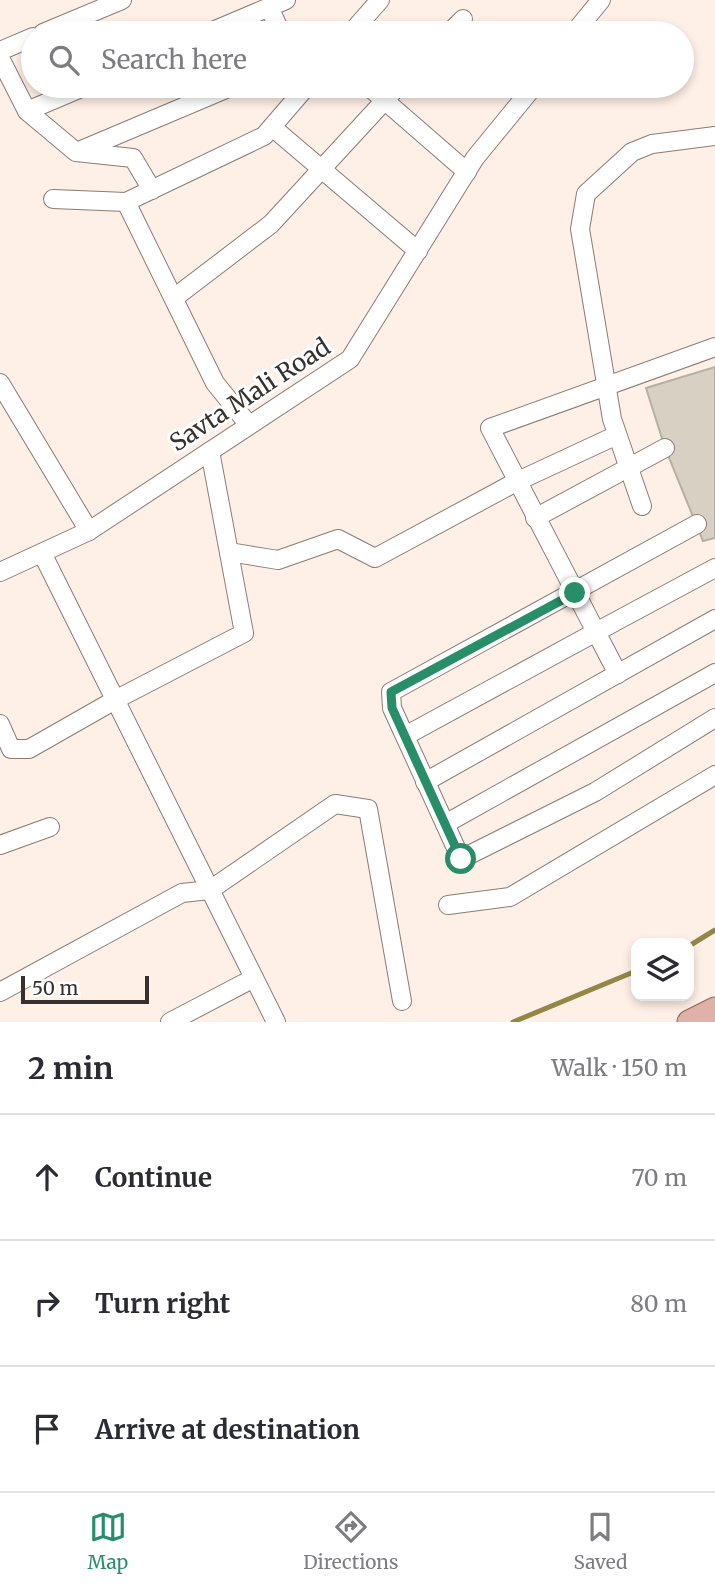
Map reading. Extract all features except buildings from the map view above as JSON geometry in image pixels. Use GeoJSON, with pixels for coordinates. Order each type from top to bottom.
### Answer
{"type":"FeatureCollection","features":[{"type":"Feature","properties":{"kind":"main road"},"geometry":{"type":"LineString","coordinates":[[689,1022],[715,1009]]}},
{"type":"Feature","properties":{"kind":"street"},"geometry":{"type":"LineString","coordinates":[[72,21],[122,0]]}},
{"type":"Feature","properties":{"kind":"street"},"geometry":{"type":"LineString","coordinates":[[362,21],[380,0]]}},
{"type":"Feature","properties":{"kind":"street"},"geometry":{"type":"LineString","coordinates":[[584,21],[601,0]]}},
{"type":"Feature","properties":{"kind":"street"},"geometry":{"type":"LineString","coordinates":[[237,21],[277,4]]}},
{"type":"Feature","properties":{"kind":"street"},"geometry":{"type":"LineString","coordinates":[[0,51],[21,42]]}},
{"type":"Feature","properties":{"kind":"street"},"geometry":{"type":"LineString","coordinates":[[0,58],[27,111],[76,152],[133,158],[152,190]]}},
{"type":"Feature","properties":{"kind":"street"},"geometry":{"type":"LineString","coordinates":[[27,111],[58,98]]}},
{"type":"Feature","properties":{"kind":"street"},"geometry":{"type":"LineString","coordinates":[[76,152],[204,98]]}},
{"type":"Feature","properties":{"kind":"street"},"geometry":{"type":"LineString","coordinates":[[53,200],[126,202],[264,136],[297,98]]}},
{"type":"Feature","properties":{"kind":"street"},"geometry":{"type":"LineString","coordinates":[[382,98],[467,172]]}},
{"type":"Feature","properties":{"kind":"street","name":"Savta Mali Road"},"geometry":{"type":"LineString","coordinates":[[0,572],[89,531],[350,359],[467,172],[525,98]]}},
{"type":"Feature","properties":{"kind":"street"},"geometry":{"type":"LineString","coordinates":[[174,298],[271,224],[384,100]]}},
{"type":"Feature","properties":{"kind":"street"},"geometry":{"type":"LineString","coordinates":[[272,127],[418,251]]}},
{"type":"Feature","properties":{"kind":"street"},"geometry":{"type":"LineString","coordinates":[[642,506],[617,435],[606,386],[580,229],[586,194],[632,152],[652,144],[715,136]]}},
{"type":"Feature","properties":{"kind":"street"},"geometry":{"type":"LineString","coordinates":[[126,202],[215,383],[249,425]]}},
{"type":"Feature","properties":{"kind":"street"},"geometry":{"type":"LineString","coordinates":[[618,674],[490,428],[715,347]]}},
{"type":"Feature","properties":{"kind":"street"},"geometry":{"type":"LineString","coordinates":[[0,383],[89,531]]}},
{"type":"Feature","properties":{"kind":"street"},"geometry":{"type":"LineString","coordinates":[[229,552],[278,560],[338,539],[375,558],[516,482],[617,435]]}},
{"type":"Feature","properties":{"kind":"street"},"geometry":{"type":"LineString","coordinates":[[535,518],[665,448]]}},
{"type":"Feature","properties":{"kind":"street"},"geometry":{"type":"LineString","coordinates":[[0,724],[10,749],[29,748],[244,633],[210,451]]}},
{"type":"Feature","properties":{"kind":"street"},"geometry":{"type":"LineString","coordinates":[[697,524],[391,692],[392,708],[461,859],[595,792],[715,719]]}},
{"type":"Feature","properties":{"kind":"street"},"geometry":{"type":"LineString","coordinates":[[42,553],[276,1022]]}},
{"type":"Feature","properties":{"kind":"street"},"geometry":{"type":"LineString","coordinates":[[405,736],[715,568]]}},
{"type":"Feature","properties":{"kind":"street"},"geometry":{"type":"LineString","coordinates":[[425,782],[715,619]]}},
{"type":"Feature","properties":{"kind":"street"},"geometry":{"type":"LineString","coordinates":[[445,824],[715,673]]}},
{"type":"Feature","properties":{"kind":"street"},"geometry":{"type":"LineString","coordinates":[[448,905],[510,897],[715,775]]}},
{"type":"Feature","properties":{"kind":"street"},"geometry":{"type":"LineString","coordinates":[[0,992],[182,892],[210,890],[335,803],[368,809],[402,1001]]}},
{"type":"Feature","properties":{"kind":"street"},"geometry":{"type":"LineString","coordinates":[[0,845],[50,827]]}},
{"type":"Feature","properties":{"kind":"street"},"geometry":{"type":"LineString","coordinates":[[170,1022],[254,978]]}},
{"type":"Feature","properties":{"kind":"waterway"},"geometry":{"type":"LineString","coordinates":[[694,943],[715,930]]}},
{"type":"Feature","properties":{"kind":"waterway"},"geometry":{"type":"LineString","coordinates":[[513,1022],[631,973]]}},
{"type":"Feature","properties":{"kind":"route"},"geometry":{"type":"LineString","coordinates":[[461,859],[392,708],[391,692],[575,593]]}}]}
